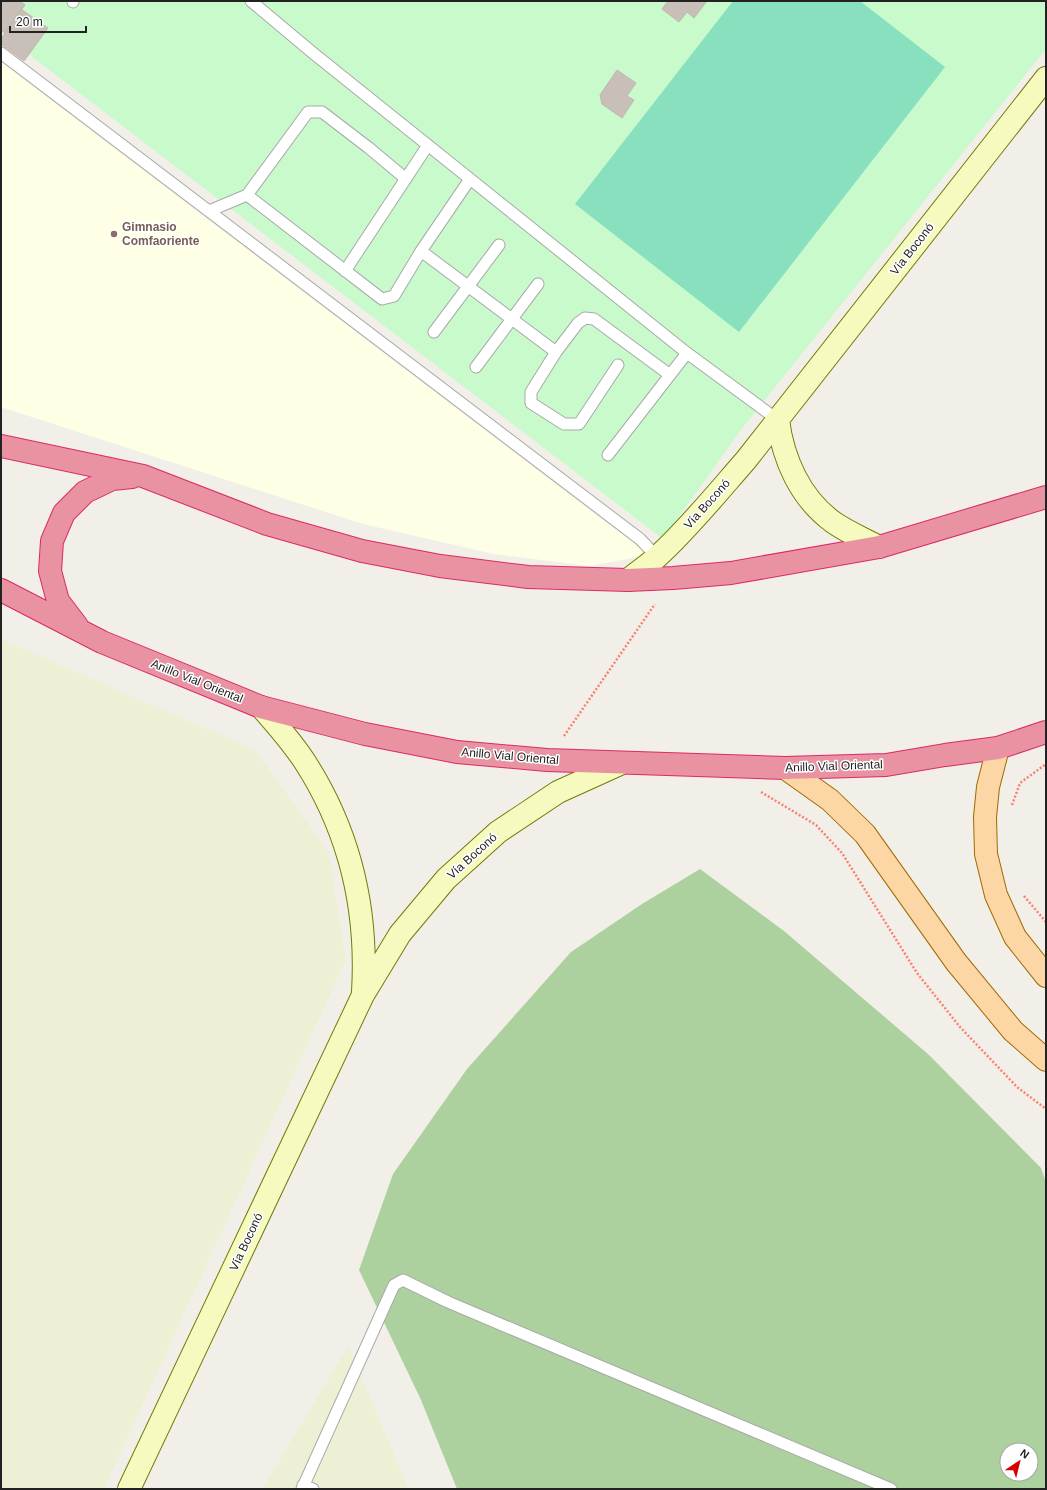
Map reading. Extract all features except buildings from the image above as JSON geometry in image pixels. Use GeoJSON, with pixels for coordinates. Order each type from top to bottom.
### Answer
{"type":"FeatureCollection","features":[{"type":"Feature","properties":{"kind":"highway"},"geometry":{"type":"LineString","coordinates":[[1,446],[143,476],[267,524],[362,551],[440,566],[528,577],[628,580],[731,574],[879,547],[1046,497]]}},
{"type":"Feature","properties":{"kind":"highway"},"geometry":{"type":"LineString","coordinates":[[102,642],[76,625],[58,601],[50,572],[52,541],[64,514],[85,492],[112,479],[143,476]]}},
{"type":"Feature","properties":{"kind":"highway","name":"Anillo Vial Oriental"},"geometry":{"type":"LineString","coordinates":[[1,590],[102,642],[262,707],[365,734],[457,752],[547,760],[785,768],[886,765],[998,748],[1046,732]]}},
{"type":"Feature","properties":{"kind":"main road","name":"Vía Boconó"},"geometry":{"type":"LineString","coordinates":[[628,580],[657,557],[717,493],[778,420],[1046,78]]}},
{"type":"Feature","properties":{"kind":"main road"},"geometry":{"type":"LineString","coordinates":[[778,420],[781,442],[788,463],[794,477],[811,502],[833,522],[879,547]]}},
{"type":"Feature","properties":{"kind":"main road","name":"Vía Boconó"},"geometry":{"type":"LineString","coordinates":[[262,707],[285,734],[305,762],[322,792],[337,824],[349,857],[363,925],[365,960],[363,995]]}},
{"type":"Feature","properties":{"kind":"main road"},"geometry":{"type":"LineString","coordinates":[[998,748],[988,787],[985,817],[986,854],[996,894],[1015,937],[1046,976]]}},
{"type":"Feature","properties":{"kind":"main road","name":"Vía Boconó"},"geometry":{"type":"LineString","coordinates":[[129,1489],[363,995],[400,934],[446,879],[498,832],[558,792],[622,763]]}},
{"type":"Feature","properties":{"kind":"main road"},"geometry":{"type":"LineString","coordinates":[[785,768],[830,800],[865,834],[956,962],[1013,1031],[1046,1060]]}},
{"type":"Feature","properties":{"kind":"lane"},"geometry":{"type":"LineString","coordinates":[[251,1],[313,54],[687,353],[778,420]]}},
{"type":"Feature","properties":{"kind":"lane"},"geometry":{"type":"LineString","coordinates":[[1,53],[640,539],[657,557]]}},
{"type":"Feature","properties":{"kind":"lane"},"geometry":{"type":"LineString","coordinates":[[209,211],[247,196],[308,112],[322,112],[406,179]]}},
{"type":"Feature","properties":{"kind":"lane"},"geometry":{"type":"LineString","coordinates":[[345,271],[428,145]]}},
{"type":"Feature","properties":{"kind":"lane"},"geometry":{"type":"LineString","coordinates":[[247,196],[382,299],[394,296],[421,252],[470,179]]}},
{"type":"Feature","properties":{"kind":"lane"},"geometry":{"type":"LineString","coordinates":[[434,332],[499,245]]}},
{"type":"Feature","properties":{"kind":"lane"},"geometry":{"type":"LineString","coordinates":[[421,252],[556,352]]}},
{"type":"Feature","properties":{"kind":"lane"},"geometry":{"type":"LineString","coordinates":[[476,367],[538,284]]}},
{"type":"Feature","properties":{"kind":"lane"},"geometry":{"type":"LineString","coordinates":[[618,365],[579,424],[564,424],[531,403],[531,392],[556,352],[578,322],[586,318],[594,319],[670,376]]}},
{"type":"Feature","properties":{"kind":"lane"},"geometry":{"type":"LineString","coordinates":[[608,455],[687,353]]}},
{"type":"Feature","properties":{"kind":"lane"},"geometry":{"type":"LineString","coordinates":[[306,1488],[394,1285],[403,1280],[448,1302],[891,1489]]}},
{"type":"Feature","properties":{"kind":"path"},"geometry":{"type":"LineString","coordinates":[[547,760],[673,578]]}},
{"type":"Feature","properties":{"kind":"path"},"geometry":{"type":"LineString","coordinates":[[1010,808],[1020,783],[1046,764]]}},
{"type":"Feature","properties":{"kind":"path"},"geometry":{"type":"LineString","coordinates":[[754,792],[761,792],[816,826],[842,853],[917,973],[955,1022],[1017,1087],[1046,1109]]}},
{"type":"Feature","properties":{"kind":"path"},"geometry":{"type":"LineString","coordinates":[[1023,894],[1046,922]]}},
{"type":"Feature","properties":{"kind":"shaded area","name":"Gimnasio Comfaoriente"},"geometry":{"type":"Polygon","coordinates":[[[1,62],[649,555],[589,566],[494,554],[363,524],[1,407],[1,62]]]}},
{"type":"Feature","properties":{"kind":"shaded area"},"geometry":{"type":"Polygon","coordinates":[[[1,639],[255,750],[329,852],[346,960],[104,1489],[1,1489],[1,639]]]}},
{"type":"Feature","properties":{"kind":"shaded area"},"geometry":{"type":"Polygon","coordinates":[[[348,1346],[409,1489],[262,1489],[348,1346]]]}},
{"type":"Feature","properties":{"kind":"green space"},"geometry":{"type":"Polygon","coordinates":[[[1,1],[1046,1],[1046,49],[740,431],[663,539],[1,33],[1,1]]]}},
{"type":"Feature","properties":{"kind":"green space"},"geometry":{"type":"Polygon","coordinates":[[[733,1],[860,1],[945,67],[739,332],[575,204],[733,1]]]}},
{"type":"Feature","properties":{"kind":"green space"},"geometry":{"type":"Polygon","coordinates":[[[700,869],[784,931],[928,1054],[1041,1168],[1046,1182],[1046,1489],[457,1489],[421,1400],[359,1270],[393,1174],[467,1069],[571,952],[642,904],[700,869]]]}},
{"type":"Feature","properties":{"kind":"place","name":"Gimnasio Comfaoriente"},"geometry":{"type":"Point","coordinates":[114,234]}}]}
